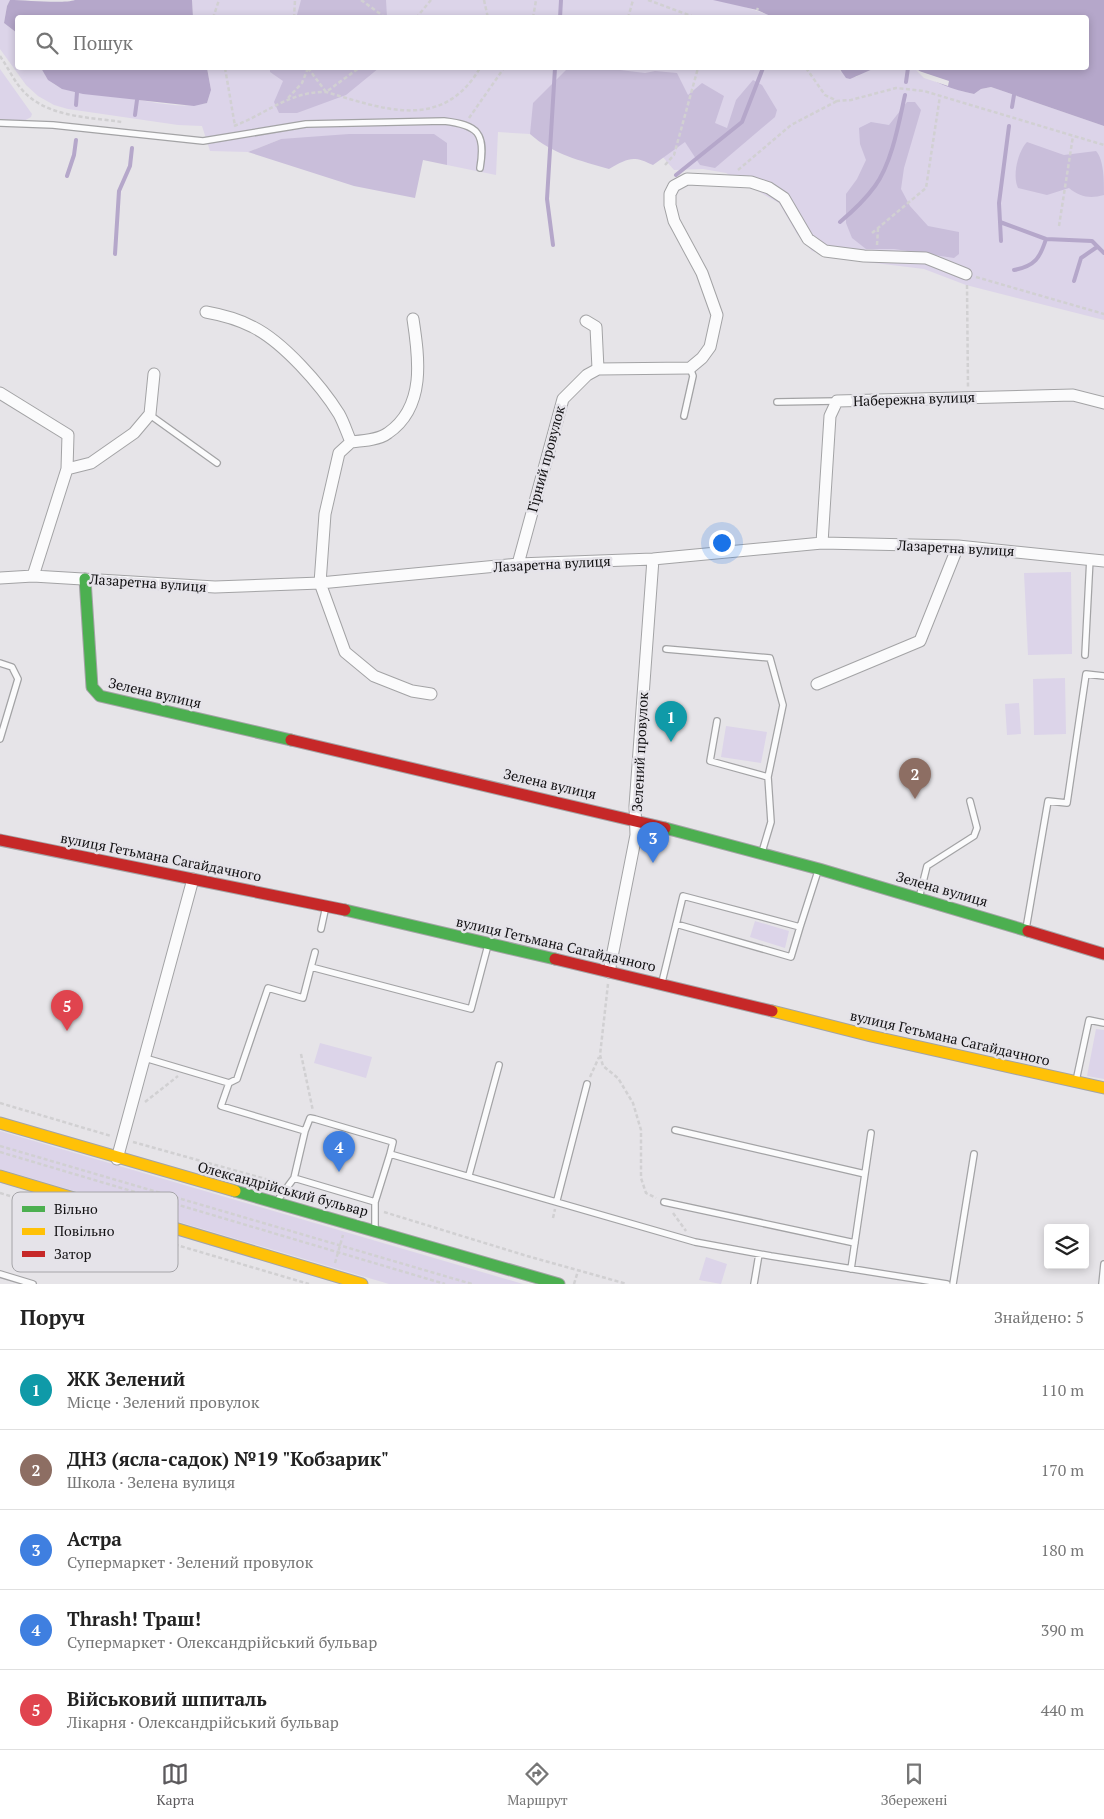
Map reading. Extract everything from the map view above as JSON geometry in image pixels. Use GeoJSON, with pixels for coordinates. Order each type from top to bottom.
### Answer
{"type":"FeatureCollection","features":[{"type":"Feature","properties":{"kind":"street"},"geometry":{"type":"LineString","coordinates":[[586,321],[596,327],[598,369],[690,368],[702,358],[710,347],[717,315],[702,273],[674,221],[670,194],[674,186],[687,179],[751,182],[769,188],[784,198],[808,239],[825,251],[864,256],[926,258],[966,274]]}},
{"type":"Feature","properties":{"kind":"street"},"geometry":{"type":"LineString","coordinates":[[206,312],[234,318],[256,328],[285,350],[339,414],[351,442]]}},
{"type":"Feature","properties":{"kind":"street"},"geometry":{"type":"LineString","coordinates":[[413,319],[419,354],[417,388],[405,418],[387,434],[351,442],[339,453],[325,514],[320,583],[345,652],[374,676],[412,691],[431,694]]}},
{"type":"Feature","properties":{"kind":"street","name":"Гірний провулок"},"geometry":{"type":"LineString","coordinates":[[518,564],[563,399],[588,375],[598,369]]}},
{"type":"Feature","properties":{"kind":"street"},"geometry":{"type":"LineString","coordinates":[[67,469],[91,463],[134,433],[150,414],[154,374]]}},
{"type":"Feature","properties":{"kind":"street"},"geometry":{"type":"LineString","coordinates":[[0,394],[68,435],[67,469],[33,576]]}},
{"type":"Feature","properties":{"kind":"street","name":"Набережна вулиця"},"geometry":{"type":"LineString","coordinates":[[822,543],[830,416],[837,401],[1073,395],[1104,403]]}},
{"type":"Feature","properties":{"kind":"street","name":"Лазаретна вулиця"},"geometry":{"type":"LineString","coordinates":[[0,578],[33,576],[215,587],[320,583],[518,564],[653,559],[822,543],[958,546],[1090,558],[1104,561]]}},
{"type":"Feature","properties":{"kind":"street"},"geometry":{"type":"LineString","coordinates":[[817,684],[920,641],[958,546]]}},
{"type":"Feature","properties":{"kind":"street","name":"Зелений провулок"},"geometry":{"type":"LineString","coordinates":[[609,972],[636,835],[635,806],[653,559]]}},
{"type":"Feature","properties":{"kind":"street","name":"Зелена вулиця"},"geometry":{"type":"LineString","coordinates":[[84,579],[92,687],[100,696],[636,820],[819,869],[1026,929],[1104,954]]}},
{"type":"Feature","properties":{"kind":"street","name":"вулиця Гетьмана Сагайдачного"},"geometry":{"type":"LineString","coordinates":[[0,840],[326,906],[488,945],[662,983],[871,1036],[1104,1088]]}},
{"type":"Feature","properties":{"kind":"street"},"geometry":{"type":"LineString","coordinates":[[118,1159],[193,879]]}},
{"type":"Feature","properties":{"kind":"street","name":"Олександрійський бульвар"},"geometry":{"type":"LineString","coordinates":[[0,1123],[118,1159],[375,1229],[559,1284]]}},
{"type":"Feature","properties":{"kind":"street"},"geometry":{"type":"LineString","coordinates":[[0,1176],[53,1192]]}},
{"type":"Feature","properties":{"kind":"street"},"geometry":{"type":"LineString","coordinates":[[178,1229],[362,1284]]}},
{"type":"Feature","properties":{"kind":"lane"},"geometry":{"type":"LineString","coordinates":[[0,123],[53,125],[203,141],[306,124],[342,125],[416,120],[465,123],[474,128],[480,137],[484,149],[480,168]]}},
{"type":"Feature","properties":{"kind":"lane"},"geometry":{"type":"LineString","coordinates":[[684,416],[693,376],[690,368]]}},
{"type":"Feature","properties":{"kind":"lane"},"geometry":{"type":"LineString","coordinates":[[777,402],[837,401]]}},
{"type":"Feature","properties":{"kind":"lane"},"geometry":{"type":"LineString","coordinates":[[150,414],[217,463]]}},
{"type":"Feature","properties":{"kind":"lane"},"geometry":{"type":"LineString","coordinates":[[1085,655],[1090,558]]}},
{"type":"Feature","properties":{"kind":"lane"},"geometry":{"type":"LineString","coordinates":[[666,649],[770,658],[783,705],[768,777],[771,822],[761,853]]}},
{"type":"Feature","properties":{"kind":"lane"},"geometry":{"type":"LineString","coordinates":[[0,663],[12,667],[18,679],[0,738]]}},
{"type":"Feature","properties":{"kind":"lane"},"geometry":{"type":"LineString","coordinates":[[1026,929],[1048,801],[1067,803],[1086,674],[1104,676]]}},
{"type":"Feature","properties":{"kind":"lane"},"geometry":{"type":"LineString","coordinates":[[716,721],[710,761],[768,777]]}},
{"type":"Feature","properties":{"kind":"lane"},"geometry":{"type":"LineString","coordinates":[[919,898],[927,866],[974,836],[977,828],[970,801]]}},
{"type":"Feature","properties":{"kind":"lane"},"geometry":{"type":"LineString","coordinates":[[676,924],[791,957],[819,869]]}},
{"type":"Feature","properties":{"kind":"lane"},"geometry":{"type":"LineString","coordinates":[[662,983],[683,896],[800,927]]}},
{"type":"Feature","properties":{"kind":"lane"},"geometry":{"type":"LineString","coordinates":[[321,928],[326,906]]}},
{"type":"Feature","properties":{"kind":"lane"},"geometry":{"type":"LineString","coordinates":[[311,967],[471,1009],[488,945]]}},
{"type":"Feature","properties":{"kind":"lane"},"geometry":{"type":"LineString","coordinates":[[145,1058],[229,1083],[237,1079],[268,988],[303,998],[315,952]]}},
{"type":"Feature","properties":{"kind":"lane"},"geometry":{"type":"LineString","coordinates":[[1076,1081],[1089,1020],[1104,1023]]}},
{"type":"Feature","properties":{"kind":"lane"},"geometry":{"type":"LineString","coordinates":[[469,1175],[498,1065]]}},
{"type":"Feature","properties":{"kind":"lane"},"geometry":{"type":"LineString","coordinates":[[229,1083],[221,1106],[306,1131]]}},
{"type":"Feature","properties":{"kind":"lane"},"geometry":{"type":"LineString","coordinates":[[557,1200],[587,1084]]}},
{"type":"Feature","properties":{"kind":"lane"},"geometry":{"type":"LineString","coordinates":[[275,1203],[294,1178],[310,1118],[315,1119],[394,1142],[375,1202],[375,1229]]}},
{"type":"Feature","properties":{"kind":"lane"},"geometry":{"type":"LineString","coordinates":[[674,1130],[865,1174]]}},
{"type":"Feature","properties":{"kind":"lane"},"geometry":{"type":"LineString","coordinates":[[850,1269],[871,1133]]}},
{"type":"Feature","properties":{"kind":"lane"},"geometry":{"type":"LineString","coordinates":[[390,1154],[557,1200],[695,1242],[947,1284]]}},
{"type":"Feature","properties":{"kind":"lane"},"geometry":{"type":"LineString","coordinates":[[953,1284],[974,1154]]}},
{"type":"Feature","properties":{"kind":"lane"},"geometry":{"type":"LineString","coordinates":[[294,1178],[375,1202]]}},
{"type":"Feature","properties":{"kind":"lane"},"geometry":{"type":"LineString","coordinates":[[664,1202],[855,1243]]}},
{"type":"Feature","properties":{"kind":"lane"},"geometry":{"type":"LineString","coordinates":[[754,1284],[759,1254]]}},
{"type":"Feature","properties":{"kind":"lane"},"geometry":{"type":"LineString","coordinates":[[1103,1282],[1104,1264]]}},
{"type":"Feature","properties":{"kind":"lane"},"geometry":{"type":"LineString","coordinates":[[0,1274],[33,1284]]}},
{"type":"Feature","properties":{"kind":"path"},"geometry":{"type":"LineString","coordinates":[[214,15],[218,0]]}},
{"type":"Feature","properties":{"kind":"path"},"geometry":{"type":"LineString","coordinates":[[294,15],[295,0]]}},
{"type":"Feature","properties":{"kind":"path"},"geometry":{"type":"LineString","coordinates":[[361,0],[382,15]]}},
{"type":"Feature","properties":{"kind":"path"},"geometry":{"type":"LineString","coordinates":[[418,15],[431,0]]}},
{"type":"Feature","properties":{"kind":"path"},"geometry":{"type":"LineString","coordinates":[[484,0],[487,15]]}},
{"type":"Feature","properties":{"kind":"path"},"geometry":{"type":"LineString","coordinates":[[534,15],[536,0]]}},
{"type":"Feature","properties":{"kind":"path"},"geometry":{"type":"LineString","coordinates":[[629,15],[634,0]]}},
{"type":"Feature","properties":{"kind":"path"},"geometry":{"type":"LineString","coordinates":[[648,0],[689,15]]}},
{"type":"Feature","properties":{"kind":"path"},"geometry":{"type":"LineString","coordinates":[[0,56],[19,86],[42,106],[58,112],[126,123]]}},
{"type":"Feature","properties":{"kind":"path"},"geometry":{"type":"LineString","coordinates":[[225,70],[235,126]]}},
{"type":"Feature","properties":{"kind":"path"},"geometry":{"type":"LineString","coordinates":[[286,99],[302,83],[307,70]]}},
{"type":"Feature","properties":{"kind":"path"},"geometry":{"type":"LineString","coordinates":[[310,70],[326,92]]}},
{"type":"Feature","properties":{"kind":"path"},"geometry":{"type":"LineString","coordinates":[[326,92],[356,70]]}},
{"type":"Feature","properties":{"kind":"path"},"geometry":{"type":"LineString","coordinates":[[226,128],[235,126],[286,99],[300,94],[326,92],[394,111],[422,111],[442,104],[462,92],[478,70]]}},
{"type":"Feature","properties":{"kind":"path"},"geometry":{"type":"LineString","coordinates":[[465,123],[503,70]]}},
{"type":"Feature","properties":{"kind":"path"},"geometry":{"type":"LineString","coordinates":[[665,165],[674,155],[697,70]]}},
{"type":"Feature","properties":{"kind":"path"},"geometry":{"type":"LineString","coordinates":[[807,70],[825,95],[837,101]]}},
{"type":"Feature","properties":{"kind":"path"},"geometry":{"type":"LineString","coordinates":[[723,181],[756,156],[791,125],[837,101],[851,100],[896,88],[940,96],[1104,145]]}},
{"type":"Feature","properties":{"kind":"path"},"geometry":{"type":"LineString","coordinates":[[872,233],[926,188],[940,96]]}},
{"type":"Feature","properties":{"kind":"path"},"geometry":{"type":"LineString","coordinates":[[1059,226],[1073,135]]}},
{"type":"Feature","properties":{"kind":"path"},"geometry":{"type":"LineString","coordinates":[[877,238],[878,229]]}},
{"type":"Feature","properties":{"kind":"path"},"geometry":{"type":"LineString","coordinates":[[968,397],[966,274],[1104,314]]}},
{"type":"Feature","properties":{"kind":"path"},"geometry":{"type":"LineString","coordinates":[[587,1084],[600,1055],[609,972]]}},
{"type":"Feature","properties":{"kind":"path"},"geometry":{"type":"LineString","coordinates":[[300,1054],[315,1119]]}},
{"type":"Feature","properties":{"kind":"path"},"geometry":{"type":"LineString","coordinates":[[600,1055],[603,1066],[618,1078],[633,1104],[641,1130],[641,1178],[646,1193],[664,1202],[695,1242]]}},
{"type":"Feature","properties":{"kind":"path"},"geometry":{"type":"LineString","coordinates":[[130,1114],[186,1070]]}},
{"type":"Feature","properties":{"kind":"path"},"geometry":{"type":"LineString","coordinates":[[0,1103],[288,1186]]}},
{"type":"Feature","properties":{"kind":"path"},"geometry":{"type":"LineString","coordinates":[[0,1146],[158,1192]]}},
{"type":"Feature","properties":{"kind":"path"},"geometry":{"type":"LineString","coordinates":[[0,1152],[135,1192]]}},
{"type":"Feature","properties":{"kind":"path"},"geometry":{"type":"LineString","coordinates":[[178,1198],[472,1284]]}},
{"type":"Feature","properties":{"kind":"path"},"geometry":{"type":"LineString","coordinates":[[178,1205],[445,1284]]}},
{"type":"Feature","properties":{"kind":"path"},"geometry":{"type":"LineString","coordinates":[[375,1210],[627,1284]]}},
{"type":"Feature","properties":{"kind":"path"},"geometry":{"type":"LineString","coordinates":[[331,1275],[346,1222]]}},
{"type":"Feature","properties":{"kind":"path"},"geometry":{"type":"LineString","coordinates":[[178,1246],[310,1284]]}},
{"type":"Feature","properties":{"kind":"path"},"geometry":{"type":"LineString","coordinates":[[574,1284],[578,1270]]}},
{"type":"Feature","properties":{"kind":"shaded area"},"geometry":{"type":"Polygon","coordinates":[[[0,0],[10,0],[4,23],[15,31],[15,70],[0,49],[0,0]]]}},
{"type":"Feature","properties":{"kind":"shaded area"},"geometry":{"type":"Polygon","coordinates":[[[10,0],[54,2],[75,0],[192,0],[193,15],[15,15],[15,31],[4,23],[10,0]]]}},
{"type":"Feature","properties":{"kind":"shaded area"},"geometry":{"type":"Polygon","coordinates":[[[192,0],[733,0],[745,7],[769,15],[193,15],[192,0]]]}},
{"type":"Feature","properties":{"kind":"shaded area"},"geometry":{"type":"Polygon","coordinates":[[[301,0],[386,0],[387,15],[297,15],[301,0]]]}},
{"type":"Feature","properties":{"kind":"shaded area"},"geometry":{"type":"Polygon","coordinates":[[[713,0],[1104,0],[1104,126],[991,87],[981,89],[974,94],[958,90],[935,81],[918,70],[1089,70],[1089,15],[768,15],[757,10],[713,0]]]}},
{"type":"Feature","properties":{"kind":"shaded area"},"geometry":{"type":"Polygon","coordinates":[[[0,69],[32,114],[31,117],[24,121],[0,121],[0,69]]]}},
{"type":"Feature","properties":{"kind":"shaded area"},"geometry":{"type":"Polygon","coordinates":[[[15,70],[42,70],[52,83],[75,92],[115,96],[161,104],[196,105],[207,103],[211,90],[207,70],[840,70],[856,77],[870,70],[918,70],[961,91],[974,94],[981,89],[991,87],[1104,126],[1104,320],[966,285],[924,269],[834,258],[812,251],[797,234],[779,203],[726,173],[703,169],[674,170],[662,156],[530,134],[498,132],[496,175],[447,165],[447,143],[281,139],[248,152],[210,151],[202,126],[178,125],[68,109],[54,105],[38,96],[26,85],[15,70]]]}},
{"type":"Feature","properties":{"kind":"shaded area"},"geometry":{"type":"Polygon","coordinates":[[[42,70],[207,70],[211,90],[207,103],[194,106],[83,94],[62,89],[48,80],[42,70]]]}},
{"type":"Feature","properties":{"kind":"shaded area"},"geometry":{"type":"Polygon","coordinates":[[[270,70],[377,70],[346,95],[297,113],[279,113],[274,102],[283,81],[270,72],[270,70]]]}},
{"type":"Feature","properties":{"kind":"shaded area"},"geometry":{"type":"Polygon","coordinates":[[[566,70],[620,70],[645,73],[655,71],[677,73],[688,95],[702,83],[724,96],[715,123],[727,128],[736,100],[753,80],[762,85],[777,110],[775,117],[715,168],[700,165],[685,142],[653,165],[631,159],[609,169],[557,152],[530,134],[533,103],[566,70]]]}},
{"type":"Feature","properties":{"kind":"shaded area"},"geometry":{"type":"Polygon","coordinates":[[[840,70],[870,70],[850,79],[846,78],[840,70]]]}},
{"type":"Feature","properties":{"kind":"shaded area"},"geometry":{"type":"Polygon","coordinates":[[[907,102],[915,102],[921,110],[904,168],[901,189],[910,206],[928,226],[959,232],[959,254],[954,258],[894,249],[866,249],[852,238],[846,223],[846,194],[857,179],[866,160],[860,144],[859,128],[871,122],[889,125],[907,102]]]}},
{"type":"Feature","properties":{"kind":"shaded area"},"geometry":{"type":"Polygon","coordinates":[[[349,134],[434,134],[447,143],[447,165],[423,160],[415,198],[354,186],[248,152],[281,139],[349,134]]]}},
{"type":"Feature","properties":{"kind":"shaded area"},"geometry":{"type":"Polygon","coordinates":[[[1027,142],[1064,155],[1096,151],[1102,165],[1104,195],[1085,196],[1069,188],[1047,195],[1018,188],[1016,183],[1017,164],[1021,151],[1027,142]]]}},
{"type":"Feature","properties":{"kind":"shaded area"},"geometry":{"type":"Polygon","coordinates":[[[1071,572],[1072,654],[1028,655],[1024,573],[1071,572]]]}},
{"type":"Feature","properties":{"kind":"shaded area"},"geometry":{"type":"Polygon","coordinates":[[[1065,678],[1066,734],[1034,735],[1033,679],[1065,678]]]}},
{"type":"Feature","properties":{"kind":"shaded area"},"geometry":{"type":"Polygon","coordinates":[[[1019,703],[1021,734],[1007,735],[1005,704],[1019,703]]]}},
{"type":"Feature","properties":{"kind":"shaded area"},"geometry":{"type":"Polygon","coordinates":[[[726,726],[767,732],[761,763],[721,757],[726,726]]]}},
{"type":"Feature","properties":{"kind":"shaded area"},"geometry":{"type":"Polygon","coordinates":[[[755,921],[789,931],[785,948],[750,937],[755,921]]]}},
{"type":"Feature","properties":{"kind":"shaded area"},"geometry":{"type":"Polygon","coordinates":[[[1096,1029],[1104,1030],[1104,1079],[1087,1076],[1096,1029]]]}},
{"type":"Feature","properties":{"kind":"shaded area"},"geometry":{"type":"Polygon","coordinates":[[[320,1043],[372,1057],[366,1078],[314,1063],[320,1043]]]}},
{"type":"Feature","properties":{"kind":"shaded area"},"geometry":{"type":"Polygon","coordinates":[[[0,1131],[523,1284],[389,1284],[178,1222],[178,1192],[78,1192],[0,1169],[0,1131]]]}},
{"type":"Feature","properties":{"kind":"shaded area"},"geometry":{"type":"Polygon","coordinates":[[[706,1257],[727,1264],[721,1284],[699,1280],[706,1257]]]}},
{"type":"Feature","properties":{"kind":"pier"},"geometry":{"type":"Polygon","coordinates":[[[916,70],[949,81],[948,86],[924,78],[916,70]]]}},
{"type":"Feature","properties":{"kind":"waterway"},"geometry":{"type":"LineString","coordinates":[[560,15],[561,0]]}},
{"type":"Feature","properties":{"kind":"waterway"},"geometry":{"type":"LineString","coordinates":[[553,245],[547,199],[555,70]]}},
{"type":"Feature","properties":{"kind":"waterway"},"geometry":{"type":"LineString","coordinates":[[676,175],[742,122],[762,70]]}},
{"type":"Feature","properties":{"kind":"waterway"},"geometry":{"type":"LineString","coordinates":[[906,82],[908,70]]}},
{"type":"Feature","properties":{"kind":"waterway"},"geometry":{"type":"LineString","coordinates":[[76,105],[77,92]]}},
{"type":"Feature","properties":{"kind":"waterway"},"geometry":{"type":"LineString","coordinates":[[840,222],[863,201],[881,177],[894,142],[905,95]]}},
{"type":"Feature","properties":{"kind":"waterway"},"geometry":{"type":"LineString","coordinates":[[1012,107],[1014,95]]}},
{"type":"Feature","properties":{"kind":"waterway"},"geometry":{"type":"LineString","coordinates":[[135,115],[137,100]]}},
{"type":"Feature","properties":{"kind":"waterway"},"geometry":{"type":"LineString","coordinates":[[1001,241],[999,203],[1009,126]]}},
{"type":"Feature","properties":{"kind":"waterway"},"geometry":{"type":"LineString","coordinates":[[67,176],[74,155],[76,140]]}},
{"type":"Feature","properties":{"kind":"waterway"},"geometry":{"type":"LineString","coordinates":[[115,254],[119,191],[130,166],[132,148]]}},
{"type":"Feature","properties":{"kind":"waterway"},"geometry":{"type":"LineString","coordinates":[[1000,222],[1046,239],[1092,241],[1104,253]]}},
{"type":"Feature","properties":{"kind":"waterway"},"geometry":{"type":"LineString","coordinates":[[1014,270],[1027,266],[1036,260],[1046,239]]}},
{"type":"Feature","properties":{"kind":"waterway"},"geometry":{"type":"LineString","coordinates":[[1074,281],[1081,258],[1097,247]]}},
{"type":"Feature","properties":{"kind":"traffic: fast"},"geometry":{"type":"LineString","coordinates":[[85,579],[92,687],[100,696],[291,740]]}},
{"type":"Feature","properties":{"kind":"traffic: fast"},"geometry":{"type":"LineString","coordinates":[[665,828],[819,869],[1028,931]]}},
{"type":"Feature","properties":{"kind":"traffic: fast"},"geometry":{"type":"LineString","coordinates":[[345,910],[555,959]]}},
{"type":"Feature","properties":{"kind":"traffic: fast"},"geometry":{"type":"LineString","coordinates":[[235,1191],[559,1284]]}},
{"type":"Feature","properties":{"kind":"traffic: slow"},"geometry":{"type":"LineString","coordinates":[[772,1011],[871,1036],[1104,1088]]}},
{"type":"Feature","properties":{"kind":"traffic: slow"},"geometry":{"type":"LineString","coordinates":[[0,1123],[235,1191]]}},
{"type":"Feature","properties":{"kind":"traffic: slow"},"geometry":{"type":"LineString","coordinates":[[0,1176],[54,1192]]}},
{"type":"Feature","properties":{"kind":"traffic: slow"},"geometry":{"type":"LineString","coordinates":[[178,1229],[362,1284]]}},
{"type":"Feature","properties":{"kind":"traffic: jam"},"geometry":{"type":"LineString","coordinates":[[291,740],[665,828]]}},
{"type":"Feature","properties":{"kind":"traffic: jam"},"geometry":{"type":"LineString","coordinates":[[0,840],[345,910]]}},
{"type":"Feature","properties":{"kind":"traffic: jam"},"geometry":{"type":"LineString","coordinates":[[1028,931],[1104,954]]}},
{"type":"Feature","properties":{"kind":"traffic: jam"},"geometry":{"type":"LineString","coordinates":[[555,959],[772,1011]]}},
{"type":"Feature","properties":{"kind":"place","name":"ЖК Зелений"},"geometry":{"type":"Point","coordinates":[671,742]}},
{"type":"Feature","properties":{"kind":"place","name":"ДНЗ (ясла-садок) №19 \"Кобзарик\""},"geometry":{"type":"Point","coordinates":[915,799]}},
{"type":"Feature","properties":{"kind":"place","name":"Астра"},"geometry":{"type":"Point","coordinates":[653,863]}},
{"type":"Feature","properties":{"kind":"place","name":"Військовий шпиталь"},"geometry":{"type":"Point","coordinates":[67,1031]}},
{"type":"Feature","properties":{"kind":"place","name":"Thrash! Траш!"},"geometry":{"type":"Point","coordinates":[339,1172]}}]}
